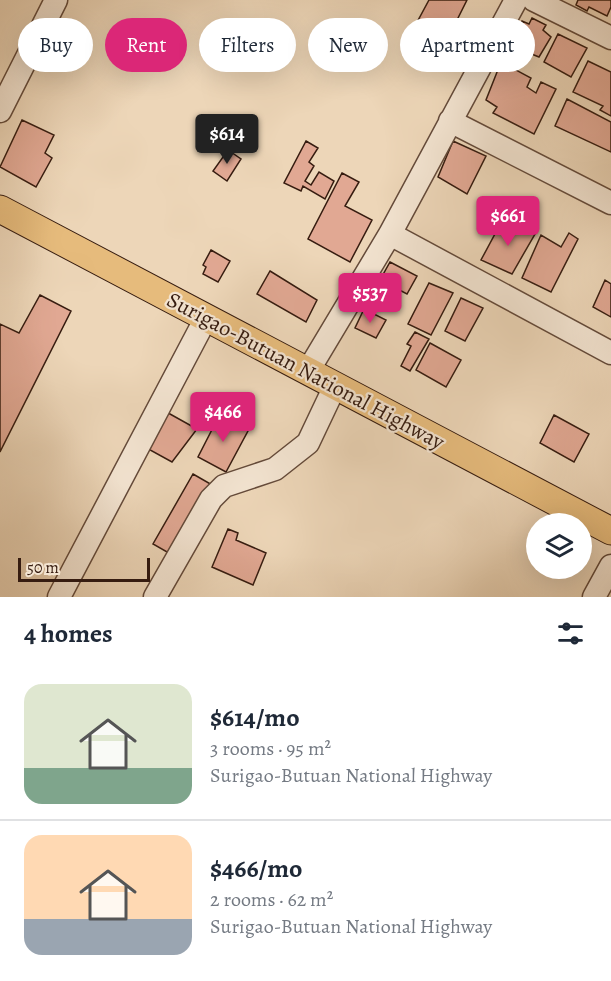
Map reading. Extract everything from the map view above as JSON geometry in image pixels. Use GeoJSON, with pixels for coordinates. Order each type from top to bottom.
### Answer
{"type":"FeatureCollection","features":[{"type":"Feature","properties":{"kind":"main road","name":"Surigao-Butuan National Highway"},"geometry":{"type":"LineString","coordinates":[[1,212],[611,531]]}},
{"type":"Feature","properties":{"kind":"street"},"geometry":{"type":"LineString","coordinates":[[0,111],[56,0]]}},
{"type":"Feature","properties":{"kind":"street"},"geometry":{"type":"LineString","coordinates":[[308,371],[390,234],[516,0]]}},
{"type":"Feature","properties":{"kind":"street"},"geometry":{"type":"LineString","coordinates":[[534,0],[611,38]]}},
{"type":"Feature","properties":{"kind":"street"},"geometry":{"type":"LineString","coordinates":[[450,121],[611,203]]}},
{"type":"Feature","properties":{"kind":"street"},"geometry":{"type":"LineString","coordinates":[[390,234],[611,353]]}},
{"type":"Feature","properties":{"kind":"street"},"geometry":{"type":"LineString","coordinates":[[58,597],[207,318]]}},
{"type":"Feature","properties":{"kind":"street"},"geometry":{"type":"LineString","coordinates":[[155,597],[211,499],[224,486],[275,469],[308,443],[335,386]]}},
{"type":"Feature","properties":{"kind":"street"},"geometry":{"type":"LineString","coordinates":[[594,597],[611,566]]}},
{"type":"Feature","properties":{"kind":"building"},"geometry":{"type":"Polygon","coordinates":[[[429,0],[467,0],[458,18],[419,18],[429,0]]]}},
{"type":"Feature","properties":{"kind":"building"},"geometry":{"type":"Polygon","coordinates":[[[578,0],[611,0],[611,7],[607,16],[589,7],[587,11],[576,5],[578,0]]]}},
{"type":"Feature","properties":{"kind":"building"},"geometry":{"type":"Polygon","coordinates":[[[535,20],[546,25],[543,30],[551,37],[539,57],[535,55],[535,20]]]}},
{"type":"Feature","properties":{"kind":"building"},"geometry":{"type":"Polygon","coordinates":[[[558,34],[587,48],[571,77],[544,62],[558,34]]]}},
{"type":"Feature","properties":{"kind":"building"},"geometry":{"type":"Polygon","coordinates":[[[588,61],[611,72],[611,116],[600,110],[603,106],[573,92],[588,61]]]}},
{"type":"Feature","properties":{"kind":"building"},"geometry":{"type":"Polygon","coordinates":[[[497,72],[520,72],[531,78],[527,87],[536,93],[541,82],[556,89],[534,134],[493,113],[497,107],[486,100],[497,72]]]}},
{"type":"Feature","properties":{"kind":"building"},"geometry":{"type":"Polygon","coordinates":[[[567,99],[611,122],[611,152],[555,126],[567,99]]]}},
{"type":"Feature","properties":{"kind":"building"},"geometry":{"type":"Polygon","coordinates":[[[22,120],[54,135],[45,153],[52,158],[36,187],[0,167],[22,120]]]}},
{"type":"Feature","properties":{"kind":"building"},"geometry":{"type":"Polygon","coordinates":[[[306,141],[318,148],[309,162],[314,166],[305,181],[311,185],[319,172],[334,181],[325,199],[303,186],[301,191],[284,183],[306,141]]]}},
{"type":"Feature","properties":{"kind":"building"},"geometry":{"type":"Polygon","coordinates":[[[453,141],[486,156],[467,194],[438,177],[453,141]]]}},
{"type":"Feature","properties":{"kind":"building"},"geometry":{"type":"Polygon","coordinates":[[[228,150],[241,159],[227,181],[213,171],[228,150]]]}},
{"type":"Feature","properties":{"kind":"building"},"geometry":{"type":"Polygon","coordinates":[[[342,173],[359,182],[345,206],[372,220],[350,262],[308,239],[342,173]]]}},
{"type":"Feature","properties":{"kind":"building"},"geometry":{"type":"Polygon","coordinates":[[[503,219],[535,234],[512,274],[481,260],[503,219]]]}},
{"type":"Feature","properties":{"kind":"building"},"geometry":{"type":"Polygon","coordinates":[[[569,233],[578,239],[551,292],[522,278],[541,235],[561,247],[569,233]]]}},
{"type":"Feature","properties":{"kind":"building"},"geometry":{"type":"Polygon","coordinates":[[[211,250],[230,261],[218,282],[203,274],[206,267],[203,265],[211,250]]]}},
{"type":"Feature","properties":{"kind":"building"},"geometry":{"type":"Polygon","coordinates":[[[390,262],[417,276],[407,294],[380,280],[390,262]]]}},
{"type":"Feature","properties":{"kind":"building"},"geometry":{"type":"Polygon","coordinates":[[[270,271],[317,300],[306,322],[257,294],[270,271]]]}},
{"type":"Feature","properties":{"kind":"building"},"geometry":{"type":"Polygon","coordinates":[[[605,280],[611,284],[611,317],[593,307],[605,280]]]}},
{"type":"Feature","properties":{"kind":"building"},"geometry":{"type":"Polygon","coordinates":[[[429,283],[453,293],[431,335],[408,324],[429,283]]]}},
{"type":"Feature","properties":{"kind":"building"},"geometry":{"type":"Polygon","coordinates":[[[40,295],[71,311],[0,452],[0,324],[19,333],[40,295]]]}},
{"type":"Feature","properties":{"kind":"building"},"geometry":{"type":"Polygon","coordinates":[[[461,298],[483,308],[465,341],[445,331],[461,298]]]}},
{"type":"Feature","properties":{"kind":"building"},"geometry":{"type":"Polygon","coordinates":[[[364,309],[386,320],[376,338],[355,328],[364,309]]]}},
{"type":"Feature","properties":{"kind":"building"},"geometry":{"type":"Polygon","coordinates":[[[415,332],[429,339],[410,371],[401,366],[411,346],[407,344],[415,332]]]}},
{"type":"Feature","properties":{"kind":"building"},"geometry":{"type":"Polygon","coordinates":[[[430,343],[461,360],[446,387],[416,370],[430,343]]]}},
{"type":"Feature","properties":{"kind":"building"},"geometry":{"type":"Polygon","coordinates":[[[161,409],[197,429],[172,462],[141,445],[161,409]]]}},
{"type":"Feature","properties":{"kind":"building"},"geometry":{"type":"Polygon","coordinates":[[[220,414],[249,429],[226,472],[198,457],[220,414]]]}},
{"type":"Feature","properties":{"kind":"building"},"geometry":{"type":"Polygon","coordinates":[[[554,415],[589,434],[574,462],[540,443],[554,415]]]}},
{"type":"Feature","properties":{"kind":"building"},"geometry":{"type":"Polygon","coordinates":[[[193,474],[214,486],[174,556],[153,544],[193,474]]]}},
{"type":"Feature","properties":{"kind":"building"},"geometry":{"type":"Polygon","coordinates":[[[228,529],[238,533],[236,540],[266,553],[253,585],[212,567],[228,529]]]}}]}
